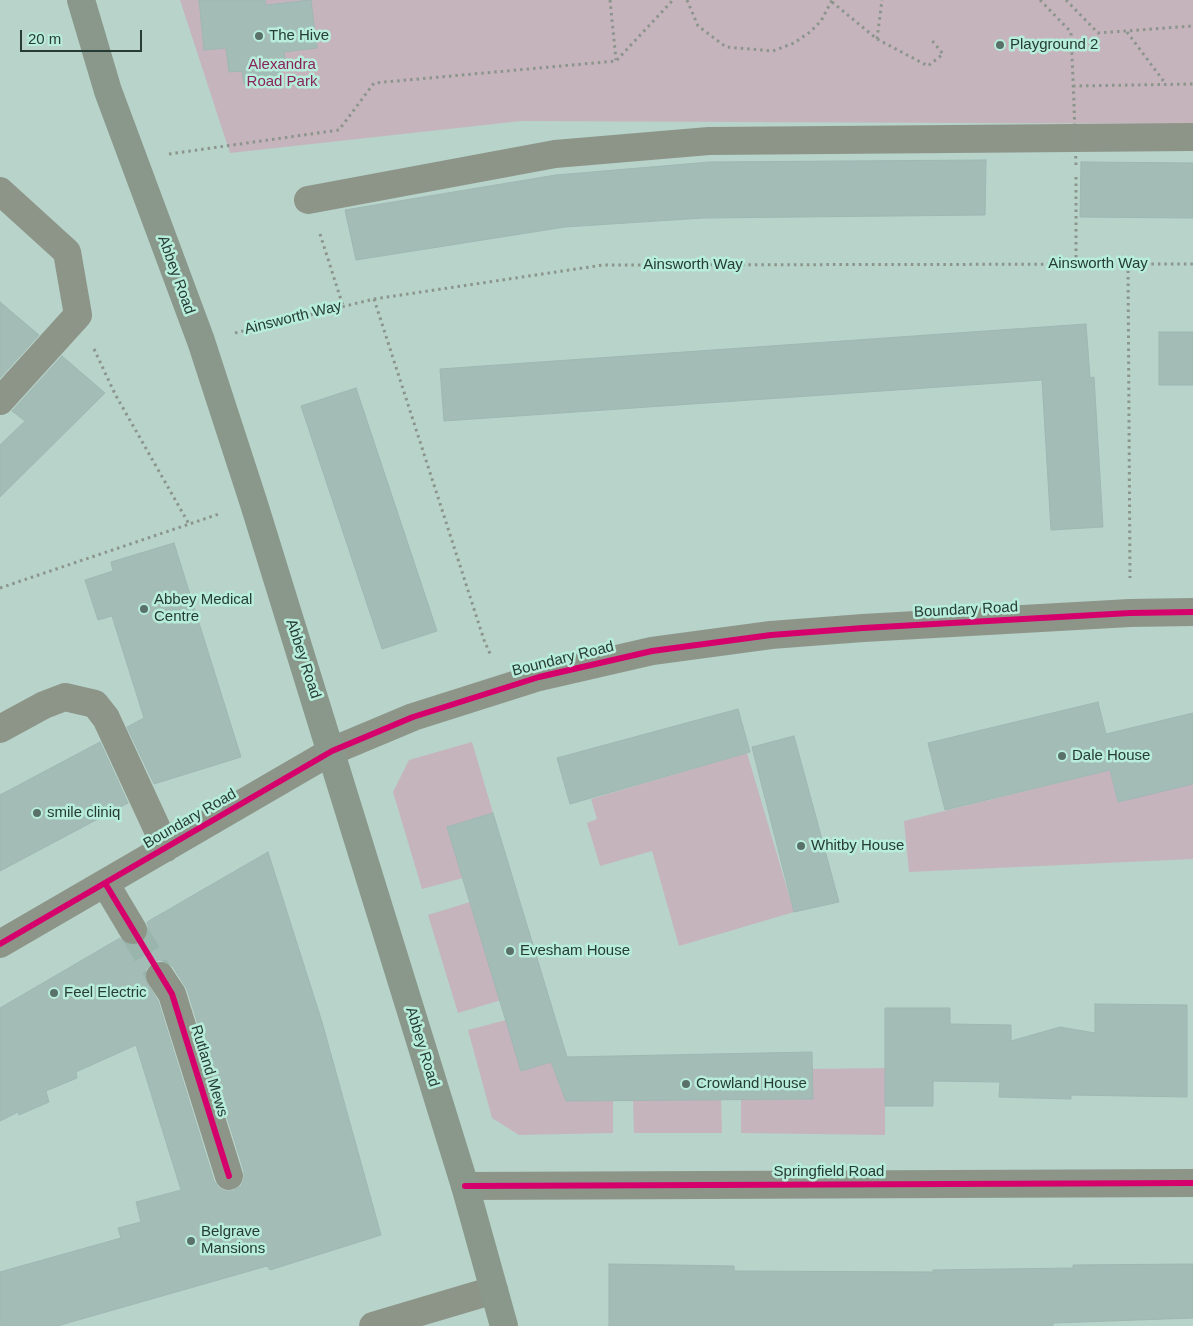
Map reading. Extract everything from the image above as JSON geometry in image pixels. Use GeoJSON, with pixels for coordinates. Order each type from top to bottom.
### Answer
{"type":"FeatureCollection","features":[{"type":"Feature","properties":{"kind":"main road","name":"Abbey Road"},"geometry":{"type":"LineString","coordinates":[[81,0],[108,91],[201,341],[254,504],[332,751],[465,1186],[504,1326]]}},
{"type":"Feature","properties":{"kind":"street"},"geometry":{"type":"LineString","coordinates":[[308,200],[555,154],[710,141],[1193,137]]}},
{"type":"Feature","properties":{"kind":"street"},"geometry":{"type":"LineString","coordinates":[[0,191],[67,252],[78,315],[0,401]]}},
{"type":"Feature","properties":{"kind":"street","name":"Boundary Road"},"geometry":{"type":"LineString","coordinates":[[0,944],[332,751],[413,717],[505,687],[619,658],[712,642],[863,628],[1193,612]]}},
{"type":"Feature","properties":{"kind":"street"},"geometry":{"type":"LineString","coordinates":[[0,729],[44,705],[65,697],[95,704],[106,718],[166,848]]}},
{"type":"Feature","properties":{"kind":"street"},"geometry":{"type":"LineString","coordinates":[[105,883],[133,930]]}},
{"type":"Feature","properties":{"kind":"street","name":"Rutland Mews"},"geometry":{"type":"LineString","coordinates":[[160,976],[172,994],[229,1176]]}},
{"type":"Feature","properties":{"kind":"street","name":"Springfield Road"},"geometry":{"type":"LineString","coordinates":[[465,1186],[1193,1184]]}},
{"type":"Feature","properties":{"kind":"street"},"geometry":{"type":"LineString","coordinates":[[373,1326],[494,1290]]}},
{"type":"Feature","properties":{"kind":"path"},"geometry":{"type":"LineString","coordinates":[[610,0],[616,61]]}},
{"type":"Feature","properties":{"kind":"path"},"geometry":{"type":"LineString","coordinates":[[134,159],[339,130],[374,83],[616,61],[673,0]]}},
{"type":"Feature","properties":{"kind":"path"},"geometry":{"type":"LineString","coordinates":[[687,0],[698,26],[726,46],[773,51],[794,43],[810,32],[821,21],[832,1],[877,39],[928,66],[943,54],[930,38]]}},
{"type":"Feature","properties":{"kind":"path"},"geometry":{"type":"LineString","coordinates":[[877,39],[882,0]]}},
{"type":"Feature","properties":{"kind":"path"},"geometry":{"type":"LineString","coordinates":[[1040,0],[1071,32],[1076,166],[1076,264]]}},
{"type":"Feature","properties":{"kind":"path"},"geometry":{"type":"LineString","coordinates":[[1066,0],[1098,33],[1193,26]]}},
{"type":"Feature","properties":{"kind":"path"},"geometry":{"type":"LineString","coordinates":[[1128,32],[1165,84]]}},
{"type":"Feature","properties":{"kind":"path"},"geometry":{"type":"LineString","coordinates":[[1073,86],[1193,84]]}},
{"type":"Feature","properties":{"kind":"path"},"geometry":{"type":"LineString","coordinates":[[308,200],[344,306]]}},
{"type":"Feature","properties":{"kind":"path"},"geometry":{"type":"LineString","coordinates":[[1128,264],[1130,614]]}},
{"type":"Feature","properties":{"kind":"path"},"geometry":{"type":"LineString","coordinates":[[374,299],[484,640],[505,687]]}},
{"type":"Feature","properties":{"kind":"path"},"geometry":{"type":"LineString","coordinates":[[78,315],[115,394],[189,524]]}},
{"type":"Feature","properties":{"kind":"path"},"geometry":{"type":"LineString","coordinates":[[0,588],[254,504]]}},
{"type":"Feature","properties":{"kind":"green space","name":"Alexandra Road Park"},"geometry":{"type":"Polygon","coordinates":[[[180,0],[1193,0],[1193,124],[521,121],[230,153],[180,0]]]}},
{"type":"Feature","properties":{"kind":"green space"},"geometry":{"type":"Polygon","coordinates":[[[472,742],[493,813],[447,827],[463,878],[422,889],[393,792],[409,760],[472,742]]]}},
{"type":"Feature","properties":{"kind":"green space"},"geometry":{"type":"Polygon","coordinates":[[[747,753],[794,912],[679,946],[652,851],[600,866],[587,823],[597,819],[591,799],[747,753]]]}},
{"type":"Feature","properties":{"kind":"green space"},"geometry":{"type":"Polygon","coordinates":[[[1110,770],[1118,802],[1193,784],[1193,859],[909,872],[904,821],[1110,770]]]}},
{"type":"Feature","properties":{"kind":"green space"},"geometry":{"type":"Polygon","coordinates":[[[470,902],[501,1000],[458,1013],[428,915],[470,902]]]}},
{"type":"Feature","properties":{"kind":"green space"},"geometry":{"type":"Polygon","coordinates":[[[506,1020],[521,1071],[551,1062],[566,1101],[613,1101],[613,1133],[519,1135],[492,1118],[468,1030],[506,1020]]]}},
{"type":"Feature","properties":{"kind":"green space"},"geometry":{"type":"Polygon","coordinates":[[[885,1068],[885,1135],[741,1133],[741,1100],[812,1099],[812,1069],[885,1068]]]}},
{"type":"Feature","properties":{"kind":"green space"},"geometry":{"type":"Polygon","coordinates":[[[633,1100],[721,1100],[722,1133],[634,1133],[633,1100]]]}},
{"type":"Feature","properties":{"kind":"building","name":"The Hive"},"geometry":{"type":"Polygon","coordinates":[[[199,0],[265,0],[266,5],[311,0],[317,48],[284,52],[286,66],[280,66],[282,80],[244,84],[242,71],[229,72],[226,48],[204,50],[199,0]]]}},
{"type":"Feature","properties":{"kind":"building"},"geometry":{"type":"Polygon","coordinates":[[[986,160],[985,215],[703,218],[565,227],[356,260],[345,210],[556,175],[710,162],[986,160]]]}},
{"type":"Feature","properties":{"kind":"building"},"geometry":{"type":"Polygon","coordinates":[[[1081,162],[1193,163],[1193,218],[1080,217],[1081,162]]]}},
{"type":"Feature","properties":{"kind":"building"},"geometry":{"type":"Polygon","coordinates":[[[0,302],[39,335],[0,378],[0,302]]]}},
{"type":"Feature","properties":{"kind":"building"},"geometry":{"type":"Polygon","coordinates":[[[1086,324],[1090,378],[1094,377],[1103,527],[1051,530],[1042,380],[444,421],[440,369],[1086,324]]]}},
{"type":"Feature","properties":{"kind":"building"},"geometry":{"type":"Polygon","coordinates":[[[1159,332],[1193,332],[1193,385],[1159,385],[1159,332]]]}},
{"type":"Feature","properties":{"kind":"building"},"geometry":{"type":"Polygon","coordinates":[[[62,356],[105,393],[0,497],[0,445],[25,421],[12,411],[62,356]]]}},
{"type":"Feature","properties":{"kind":"building"},"geometry":{"type":"Polygon","coordinates":[[[356,388],[437,631],[382,649],[301,406],[356,388]]]}},
{"type":"Feature","properties":{"kind":"building"},"geometry":{"type":"Polygon","coordinates":[[[174,543],[241,757],[154,784],[127,727],[144,718],[112,616],[98,620],[85,580],[113,571],[111,562],[174,543]]]}},
{"type":"Feature","properties":{"kind":"building","name":"Dale House"},"geometry":{"type":"Polygon","coordinates":[[[1098,702],[1106,734],[1193,713],[1193,784],[1118,802],[1110,770],[945,810],[928,743],[1098,702]]]}},
{"type":"Feature","properties":{"kind":"building"},"geometry":{"type":"Polygon","coordinates":[[[738,709],[750,752],[570,804],[557,758],[738,709]]]}},
{"type":"Feature","properties":{"kind":"building"},"geometry":{"type":"Polygon","coordinates":[[[794,736],[839,902],[794,912],[752,747],[794,736]]]}},
{"type":"Feature","properties":{"kind":"building"},"geometry":{"type":"Polygon","coordinates":[[[100,742],[128,803],[0,871],[0,795],[100,742]]]}},
{"type":"Feature","properties":{"kind":"building"},"geometry":{"type":"Polygon","coordinates":[[[493,813],[567,1057],[812,1052],[813,1099],[566,1101],[551,1062],[521,1071],[447,827],[493,813]]]}},
{"type":"Feature","properties":{"kind":"building"},"geometry":{"type":"Polygon","coordinates":[[[268,852],[322,1022],[381,1235],[270,1270],[267,1266],[57,1326],[0,1326],[0,1272],[121,1238],[118,1228],[141,1222],[136,1202],[181,1190],[136,1045],[76,1072],[77,1078],[46,1091],[49,1102],[19,1115],[18,1112],[0,1121],[0,1008],[120,938],[126,944],[134,946],[141,944],[147,937],[149,929],[147,922],[268,852]],[[159,960],[152,963],[146,969],[144,977],[158,1001],[214,1181],[219,1188],[225,1191],[233,1191],[241,1186],[244,1179],[244,1171],[187,989],[173,967],[167,962],[159,960]]]}},
{"type":"Feature","properties":{"kind":"building"},"geometry":{"type":"Polygon","coordinates":[[[1095,1004],[1187,1005],[1187,1097],[1071,1095],[1071,1099],[999,1097],[1000,1082],[933,1081],[933,1106],[885,1106],[885,1008],[950,1008],[950,1024],[1011,1025],[1011,1041],[1060,1027],[1095,1033],[1095,1004]]]}},
{"type":"Feature","properties":{"kind":"building"},"geometry":{"type":"Polygon","coordinates":[[[609,1264],[734,1266],[734,1271],[933,1272],[933,1270],[1073,1268],[1073,1265],[1193,1264],[1193,1318],[1053,1323],[1053,1326],[609,1326],[609,1264]]]}},
{"type":"Feature","properties":{"kind":"tunnel"},"geometry":{"type":"LineString","coordinates":[[133,930],[160,976]]}},
{"type":"Feature","properties":{"kind":"cycle path"},"geometry":{"type":"LineString","coordinates":[[0,944],[332,751],[413,717],[539,677],[652,651],[771,635],[1130,613],[1193,612]]}},
{"type":"Feature","properties":{"kind":"cycle path"},"geometry":{"type":"LineString","coordinates":[[105,883],[172,994],[229,1176]]}},
{"type":"Feature","properties":{"kind":"cycle path"},"geometry":{"type":"LineString","coordinates":[[465,1186],[1193,1183]]}},
{"type":"Feature","properties":{"kind":"place","name":"The Hive"},"geometry":{"type":"Point","coordinates":[259,36]}},
{"type":"Feature","properties":{"kind":"place","name":"Playground 2"},"geometry":{"type":"Point","coordinates":[1000,45]}},
{"type":"Feature","properties":{"kind":"place","name":"Abbey Medical Centre"},"geometry":{"type":"Point","coordinates":[144,609]}},
{"type":"Feature","properties":{"kind":"place","name":"Dale House"},"geometry":{"type":"Point","coordinates":[1062,756]}},
{"type":"Feature","properties":{"kind":"place","name":"smile cliniq"},"geometry":{"type":"Point","coordinates":[37,813]}},
{"type":"Feature","properties":{"kind":"place","name":"Whitby House"},"geometry":{"type":"Point","coordinates":[801,846]}},
{"type":"Feature","properties":{"kind":"place","name":"Evesham House"},"geometry":{"type":"Point","coordinates":[510,951]}},
{"type":"Feature","properties":{"kind":"place","name":"Feel Electric"},"geometry":{"type":"Point","coordinates":[54,993]}},
{"type":"Feature","properties":{"kind":"place","name":"Crowland House"},"geometry":{"type":"Point","coordinates":[686,1084]}},
{"type":"Feature","properties":{"kind":"place","name":"Belgrave Mansions"},"geometry":{"type":"Point","coordinates":[191,1241]}}]}
